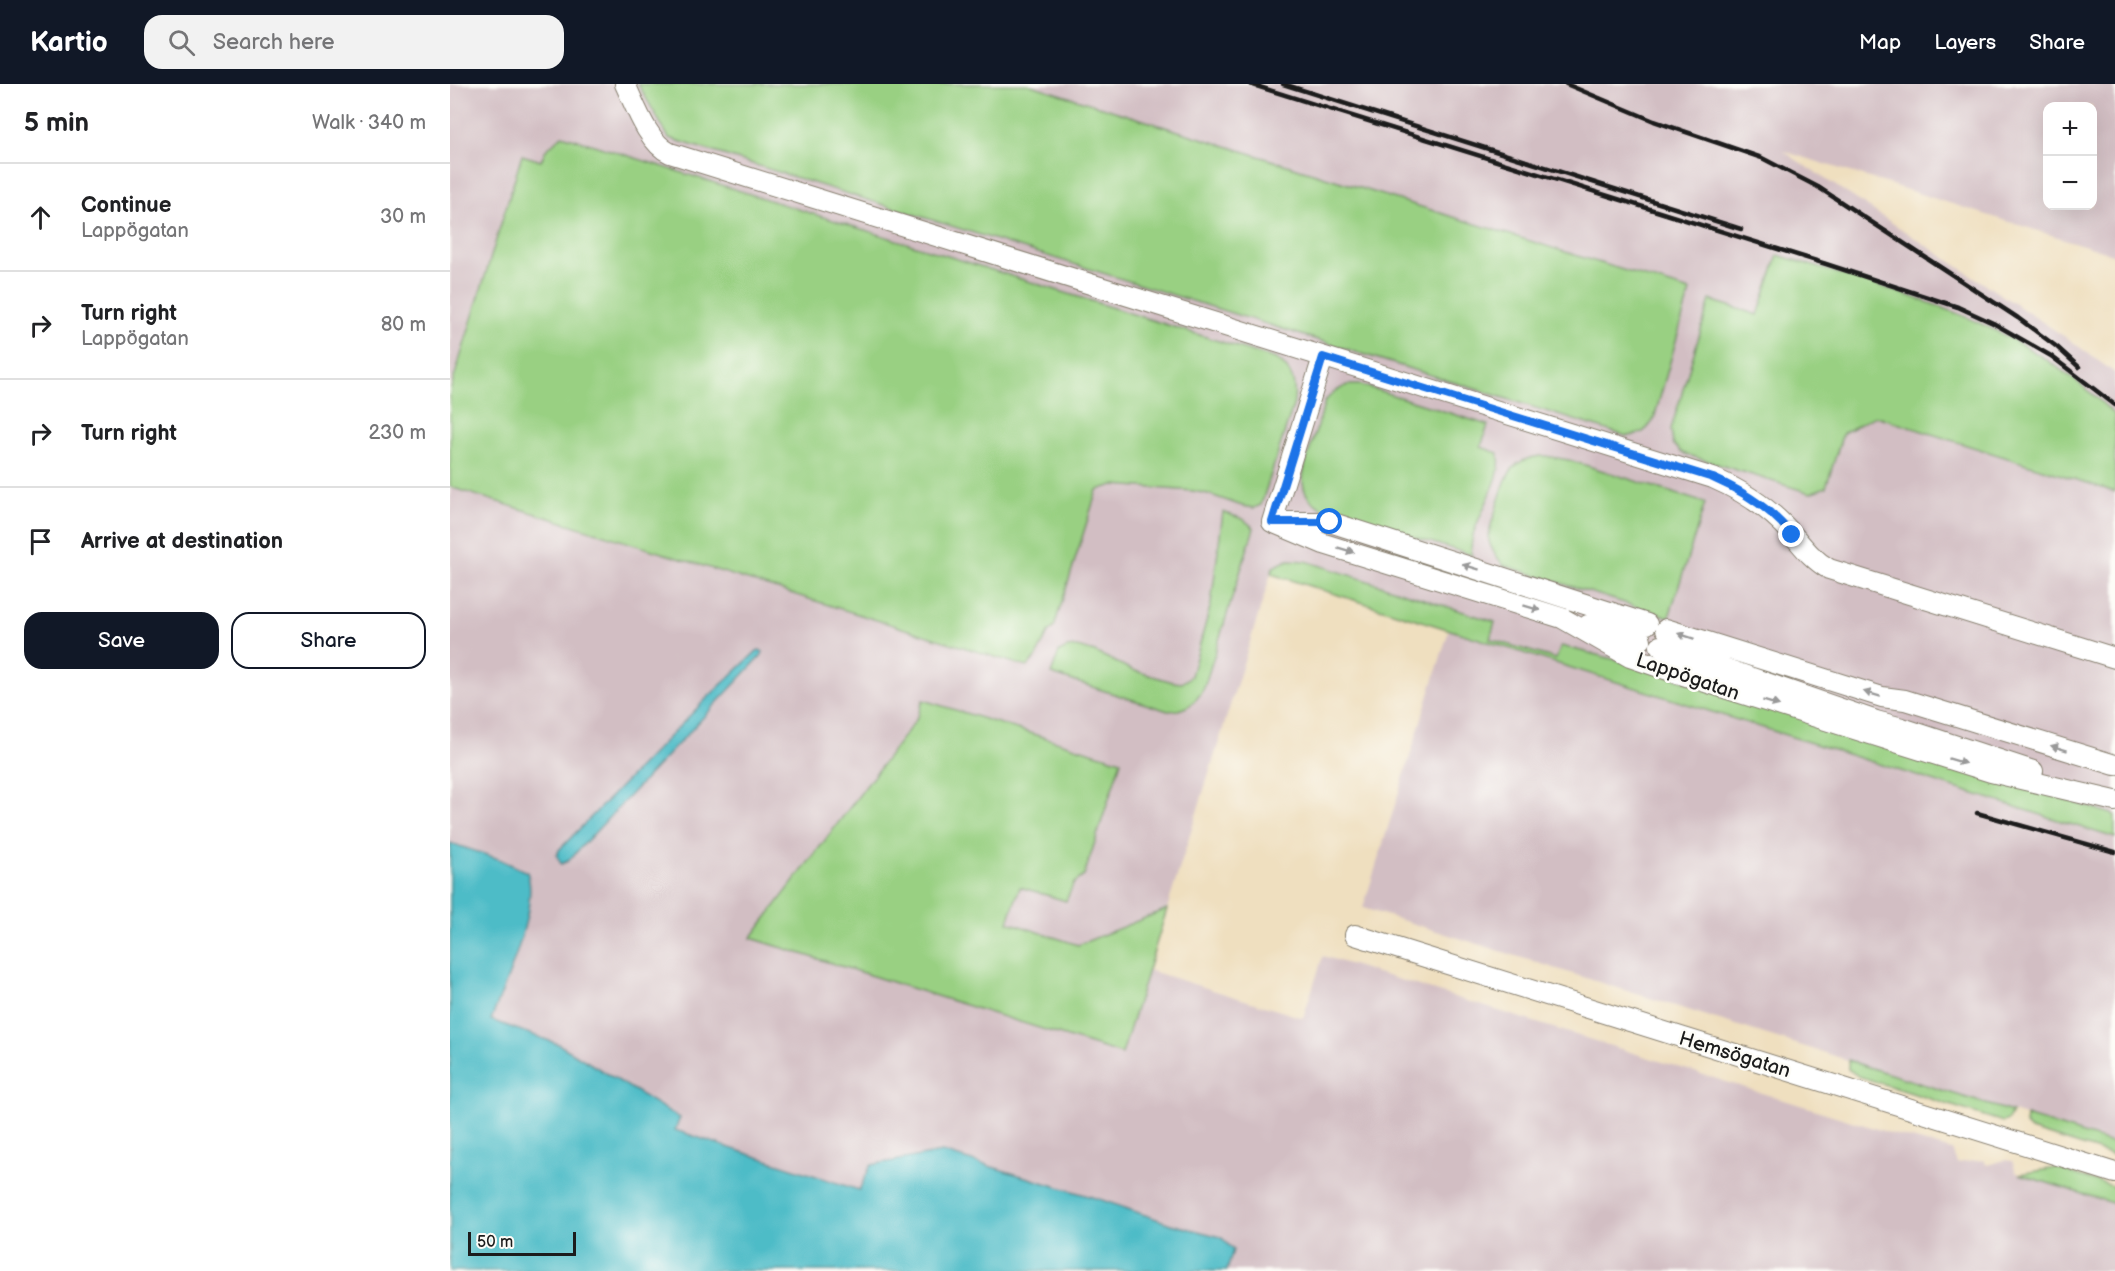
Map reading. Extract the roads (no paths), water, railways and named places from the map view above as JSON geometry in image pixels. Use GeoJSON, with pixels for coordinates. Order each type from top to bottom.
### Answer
{"type":"FeatureCollection","features":[{"type":"Feature","properties":{"kind":"street"},"geometry":{"type":"LineString","coordinates":[[625,84],[654,140],[662,150],[1713,478],[1771,512],[1809,554],[1829,569],[2115,658]]}},
{"type":"Feature","properties":{"kind":"street"},"geometry":{"type":"LineString","coordinates":[[1272,522],[1323,357]]}},
{"type":"Feature","properties":{"kind":"street","name":"Lappögatan"},"geometry":{"type":"LineString","coordinates":[[1272,522],[1330,522],[1644,632],[1563,618],[1324,544],[1272,522]]}},
{"type":"Feature","properties":{"kind":"street","name":"Lappögatan"},"geometry":{"type":"LineString","coordinates":[[1563,618],[1630,657],[1680,675],[1991,772],[2108,799]]}},
{"type":"Feature","properties":{"kind":"street","name":"Lappögatan"},"geometry":{"type":"LineString","coordinates":[[2108,799],[2010,762],[1876,722],[1663,638],[1882,697],[1905,700],[2115,765]]}},
{"type":"Feature","properties":{"kind":"street","name":"Hemsögatan"},"geometry":{"type":"LineString","coordinates":[[1355,935],[2115,1173]]}},
{"type":"Feature","properties":{"kind":"water"},"geometry":{"type":"Polygon","coordinates":[[[760,650],[763,652],[761,656],[568,861],[561,864],[557,856],[559,850],[705,700],[760,650]]]}},
{"type":"Feature","properties":{"kind":"water"},"geometry":{"type":"Polygon","coordinates":[[[450,843],[499,859],[527,872],[530,887],[525,925],[512,967],[491,1020],[558,1044],[680,1118],[675,1130],[859,1190],[871,1165],[942,1152],[1102,1200],[1171,1224],[1221,1237],[1233,1250],[1227,1271],[450,1271],[450,843]]]}},
{"type":"Feature","properties":{"kind":"railway"},"geometry":{"type":"LineString","coordinates":[[1250,84],[1958,307],[1993,323],[2051,356],[2115,405]]}},
{"type":"Feature","properties":{"kind":"railway"},"geometry":{"type":"LineString","coordinates":[[1283,84],[1741,229]]}},
{"type":"Feature","properties":{"kind":"railway"},"geometry":{"type":"LineString","coordinates":[[1566,84],[1654,121],[1762,158],[1818,187],[2018,318],[2057,347],[2079,367]]}},
{"type":"Feature","properties":{"kind":"railway"},"geometry":{"type":"LineString","coordinates":[[1977,813],[2115,852]]}}]}
